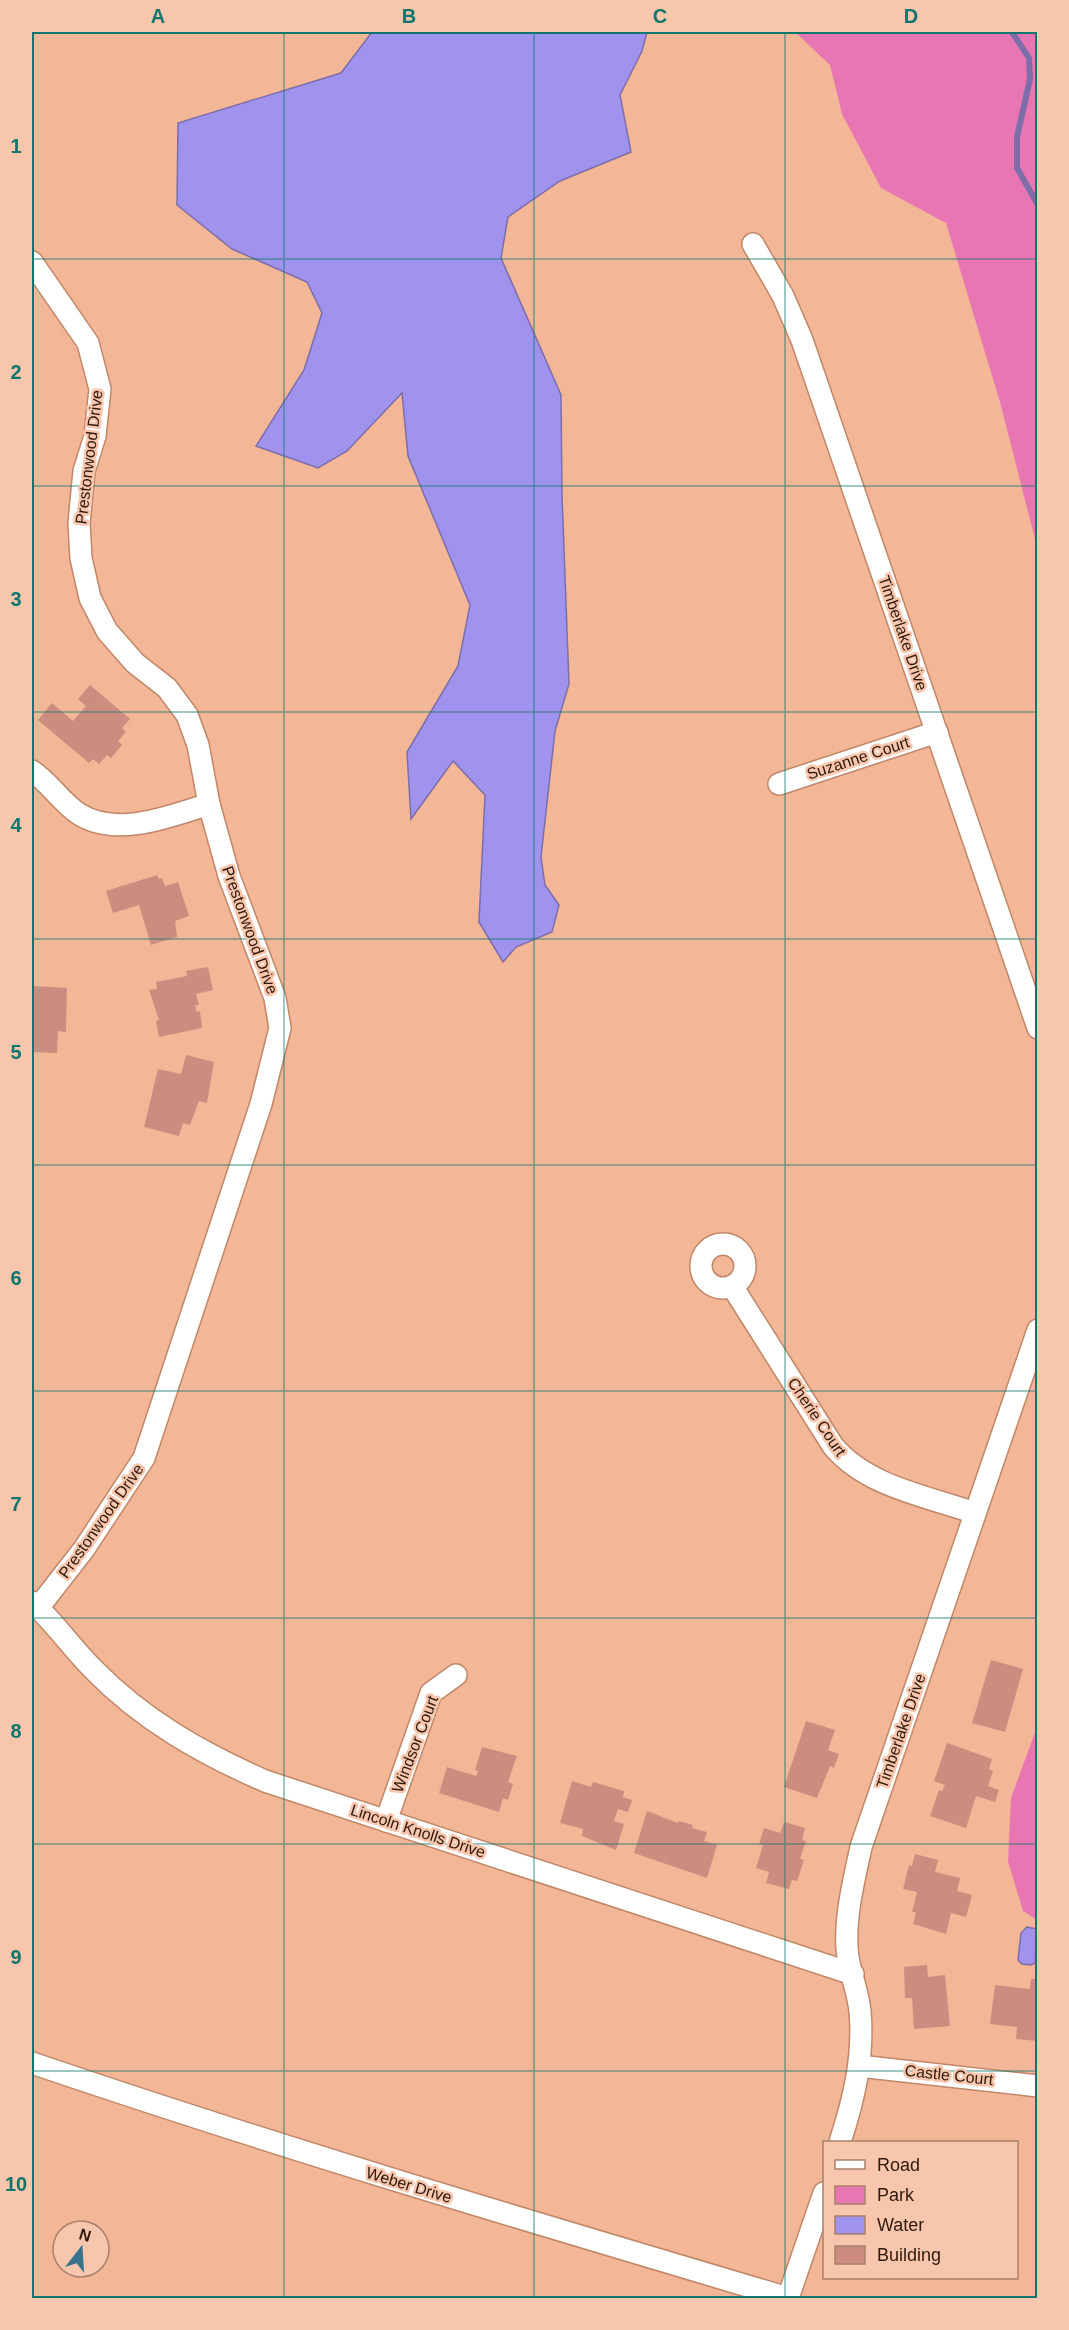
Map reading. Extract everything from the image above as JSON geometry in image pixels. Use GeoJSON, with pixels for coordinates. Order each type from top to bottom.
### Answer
{"type":"FeatureCollection","features":[{"type":"Feature","properties":{"kind":"street","name":"Timberlake Drive"},"geometry":{"type":"LineString","coordinates":[[753,244],[783,296],[802,340],[1038,1028]]}},
{"type":"Feature","properties":{"kind":"street","name":"Prestonwood Drive"},"geometry":{"type":"LineString","coordinates":[[32,262],[88,343],[100,389],[95,436],[84,471],[79,524],[81,558],[90,598],[107,631],[135,663],[167,688],[188,715],[198,745],[208,804],[229,876],[275,998],[279,1028],[261,1104],[144,1458],[84,1550],[35,1605]]}},
{"type":"Feature","properties":{"kind":"street","name":"Suzanne Court"},"geometry":{"type":"LineString","coordinates":[[779,784],[937,732]]}},
{"type":"Feature","properties":{"kind":"street"},"geometry":{"type":"LineString","coordinates":[[32,771],[81,815],[106,823],[132,824],[208,804]]}},
{"type":"Feature","properties":{"kind":"street","name":"Cherie Court"},"geometry":{"type":"LineString","coordinates":[[732,1286],[833,1446],[846,1461],[864,1474],[975,1513]]}},
{"type":"Feature","properties":{"kind":"street","name":"Timberlake Drive"},"geometry":{"type":"LineString","coordinates":[[840,2141],[853,2102],[859,2066],[860,2011],[847,1949],[852,1890],[861,1847],[1038,1330]]}},
{"type":"Feature","properties":{"kind":"street","name":"Lincoln Knolls Drive"},"geometry":{"type":"LineString","coordinates":[[35,1605],[93,1669],[128,1702],[171,1733],[217,1760],[265,1781],[854,1974]]}},
{"type":"Feature","properties":{"kind":"street","name":"Windsor Court"},"geometry":{"type":"LineString","coordinates":[[386,1821],[431,1693],[456,1675]]}},
{"type":"Feature","properties":{"kind":"street","name":"Weber Drive"},"geometry":{"type":"LineString","coordinates":[[32,2063],[184,2115],[788,2298]]}},
{"type":"Feature","properties":{"kind":"street","name":"Castle Court"},"geometry":{"type":"LineString","coordinates":[[859,2066],[1038,2085]]}},
{"type":"Feature","properties":{"kind":"street"},"geometry":{"type":"LineString","coordinates":[[788,2298],[823,2199]]}},
{"type":"Feature","properties":{"kind":"green space"},"geometry":{"type":"Polygon","coordinates":[[[795,32],[1037,32],[1037,547],[1000,402],[946,223],[881,188],[842,114],[830,65],[795,32]]]}},
{"type":"Feature","properties":{"kind":"green space"},"geometry":{"type":"Polygon","coordinates":[[[1037,1727],[1037,1920],[1023,1911],[1008,1861],[1011,1798],[1037,1727]]]}},
{"type":"Feature","properties":{"kind":"water"},"geometry":{"type":"Polygon","coordinates":[[[372,32],[647,32],[642,51],[620,95],[631,152],[560,181],[508,217],[501,258],[561,395],[569,684],[555,731],[541,857],[545,885],[559,905],[552,932],[516,947],[503,962],[479,922],[485,795],[453,761],[411,819],[407,752],[458,666],[470,605],[408,456],[402,393],[347,451],[318,468],[256,446],[304,370],[322,313],[307,282],[232,249],[177,205],[178,123],[341,73],[372,32]]]}},
{"type":"Feature","properties":{"kind":"water"},"geometry":{"type":"Polygon","coordinates":[[[1027,1927],[1037,1929],[1035,1963],[1031,1965],[1022,1964],[1018,1960],[1021,1933],[1027,1927]]]}},
{"type":"Feature","properties":{"kind":"building"},"geometry":{"type":"Polygon","coordinates":[[[90,685],[130,719],[122,728],[126,732],[118,741],[122,745],[111,758],[107,755],[99,764],[93,759],[89,763],[38,720],[52,703],[73,721],[86,706],[78,699],[90,685]]]}},
{"type":"Feature","properties":{"kind":"building"},"geometry":{"type":"Polygon","coordinates":[[[157,875],[159,879],[162,878],[165,886],[178,882],[189,916],[175,921],[177,937],[151,945],[139,905],[113,913],[106,891],[157,875]]]}},
{"type":"Feature","properties":{"kind":"building"},"geometry":{"type":"Polygon","coordinates":[[[208,967],[213,990],[196,994],[199,1005],[195,1005],[197,1012],[200,1011],[202,1028],[159,1037],[156,1021],[159,1020],[149,990],[157,989],[156,982],[187,976],[186,971],[208,967]]]}},
{"type":"Feature","properties":{"kind":"building"},"geometry":{"type":"Polygon","coordinates":[[[33,986],[67,988],[66,1032],[58,1031],[57,1053],[32,1052],[33,986]]]}},
{"type":"Feature","properties":{"kind":"building"},"geometry":{"type":"Polygon","coordinates":[[[186,1055],[214,1062],[207,1103],[199,1101],[190,1125],[183,1123],[179,1136],[144,1127],[158,1069],[181,1074],[186,1055]]]}},
{"type":"Feature","properties":{"kind":"building"},"geometry":{"type":"Polygon","coordinates":[[[991,1660],[1023,1669],[1005,1732],[972,1723],[991,1660]]]}},
{"type":"Feature","properties":{"kind":"building"},"geometry":{"type":"Polygon","coordinates":[[[806,1721],[835,1730],[828,1750],[839,1754],[834,1768],[830,1766],[817,1798],[784,1787],[806,1721]]]}},
{"type":"Feature","properties":{"kind":"building"},"geometry":{"type":"Polygon","coordinates":[[[947,1743],[992,1759],[989,1769],[993,1771],[988,1786],[999,1790],[995,1802],[976,1796],[966,1828],[930,1816],[939,1790],[942,1791],[945,1785],[934,1781],[947,1743]]]}},
{"type":"Feature","properties":{"kind":"building"},"geometry":{"type":"Polygon","coordinates":[[[482,1747],[517,1756],[508,1782],[513,1784],[508,1800],[503,1798],[499,1812],[439,1793],[447,1767],[476,1776],[478,1771],[475,1770],[482,1747]]]}},
{"type":"Feature","properties":{"kind":"building"},"geometry":{"type":"Polygon","coordinates":[[[572,1781],[591,1787],[593,1782],[624,1791],[623,1797],[632,1800],[628,1812],[618,1809],[614,1821],[624,1824],[616,1850],[582,1836],[583,1829],[560,1823],[572,1781]]]}},
{"type":"Feature","properties":{"kind":"building"},"geometry":{"type":"Polygon","coordinates":[[[647,1811],[678,1823],[679,1821],[693,1825],[692,1828],[707,1832],[704,1841],[717,1845],[707,1878],[634,1853],[647,1811]]]}},
{"type":"Feature","properties":{"kind":"building"},"geometry":{"type":"Polygon","coordinates":[[[784,1822],[805,1828],[802,1840],[806,1841],[800,1859],[804,1860],[797,1881],[792,1880],[789,1889],[766,1883],[769,1872],[756,1868],[763,1845],[759,1844],[764,1828],[780,1833],[784,1822]]]}},
{"type":"Feature","properties":{"kind":"building"},"geometry":{"type":"Polygon","coordinates":[[[915,1854],[938,1860],[935,1872],[960,1878],[957,1891],[972,1895],[966,1917],[951,1913],[946,1934],[913,1924],[916,1912],[912,1912],[917,1892],[903,1889],[909,1865],[912,1866],[915,1854]]]}},
{"type":"Feature","properties":{"kind":"building"},"geometry":{"type":"Polygon","coordinates":[[[927,1965],[928,1977],[945,1975],[950,2026],[914,2029],[912,1998],[905,1998],[904,1967],[927,1965]]]}},
{"type":"Feature","properties":{"kind":"building"},"geometry":{"type":"Polygon","coordinates":[[[1031,1979],[1038,1979],[1038,2041],[1016,2039],[1017,2027],[990,2024],[995,1985],[1030,1989],[1031,1979]]]}},
{"type":"Feature","properties":{"kind":"waterway"},"geometry":{"type":"LineString","coordinates":[[1012,32],[1029,58],[1030,79],[1017,137],[1017,168],[1038,205]]}}]}
